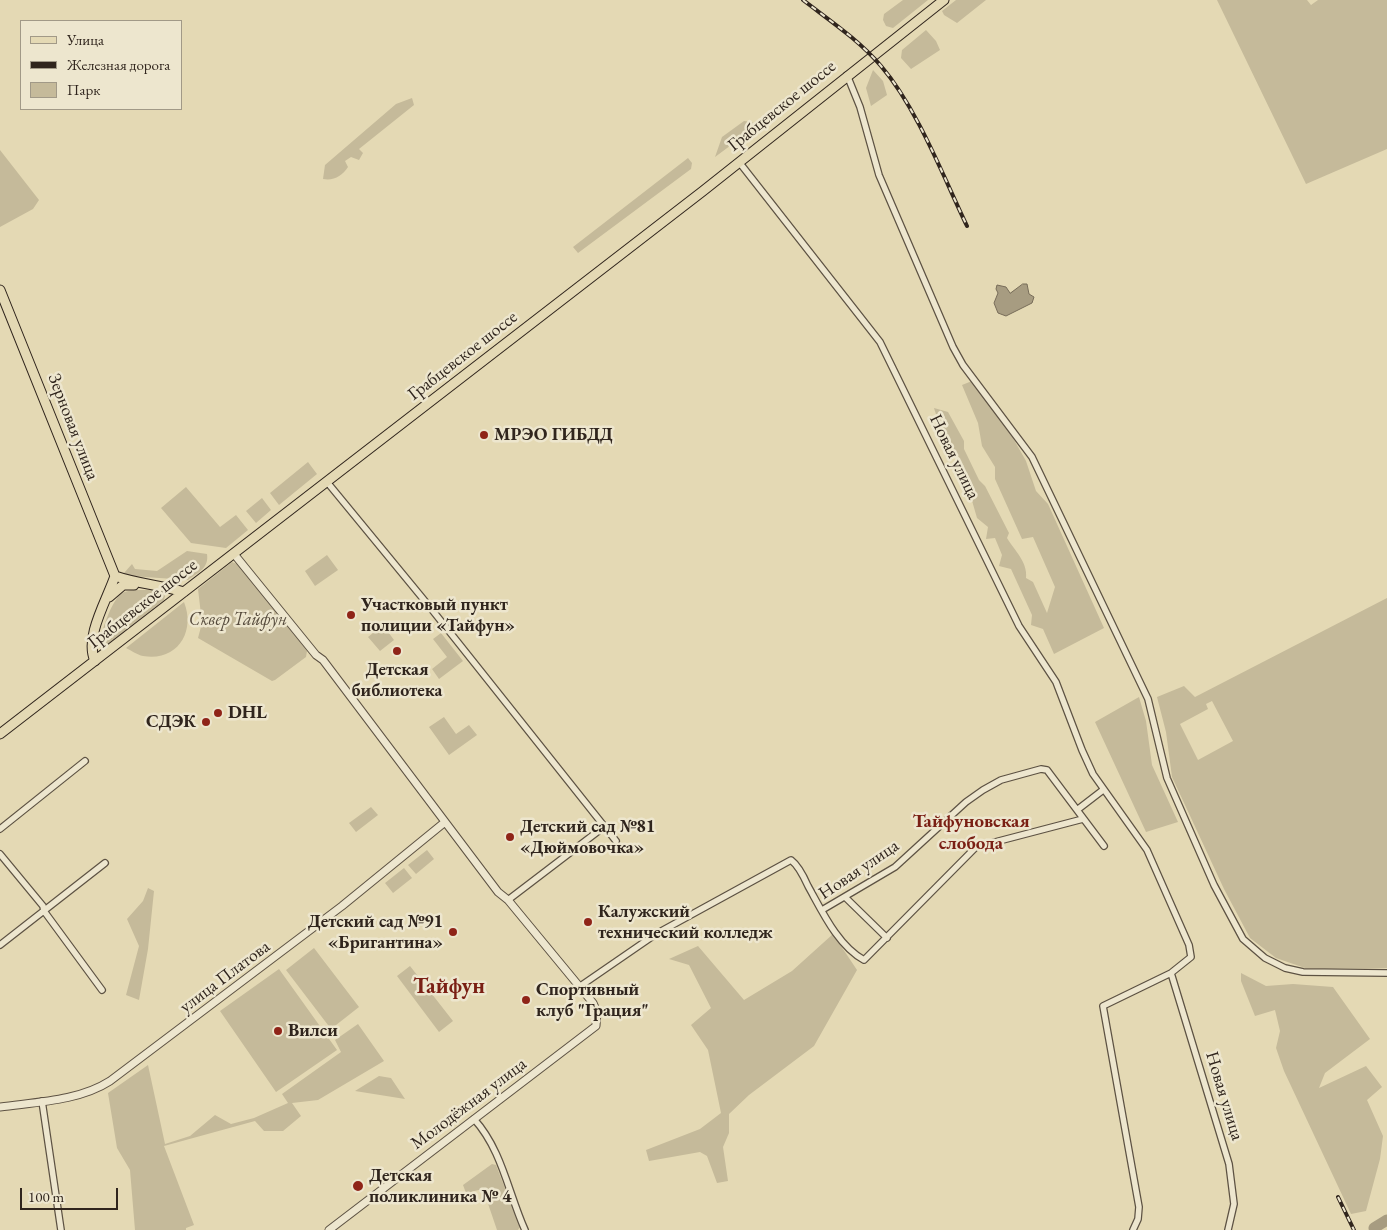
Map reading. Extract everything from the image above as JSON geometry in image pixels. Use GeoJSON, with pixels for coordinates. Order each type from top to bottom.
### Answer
{"type":"FeatureCollection","features":[{"type":"Feature","properties":{"kind":"main road","name":"Грабцевское шоссе"},"geometry":{"type":"LineString","coordinates":[[0,734],[739,162],[944,0]]}},
{"type":"Feature","properties":{"kind":"main road","name":"Зерновая улица"},"geometry":{"type":"LineString","coordinates":[[0,290],[115,576]]}},
{"type":"Feature","properties":{"kind":"main road"},"geometry":{"type":"LineString","coordinates":[[95,661],[92,651],[92,637],[115,576],[147,584]]}},
{"type":"Feature","properties":{"kind":"main road"},"geometry":{"type":"LineString","coordinates":[[108,598],[123,585],[164,585],[184,592]]}},
{"type":"Feature","properties":{"kind":"street"},"geometry":{"type":"LineString","coordinates":[[847,75],[860,107],[879,175],[953,347],[964,366],[1032,457],[1148,699],[1167,778],[1214,885],[1244,939],[1265,958],[1285,968],[1303,972],[1387,973]]}},
{"type":"Feature","properties":{"kind":"street","name":"Новая улица"},"geometry":{"type":"LineString","coordinates":[[739,162],[880,342],[1019,626],[1056,682],[1082,750],[1103,790],[1147,850],[1189,945],[1191,957],[1170,973],[1103,1006],[1139,1207],[1138,1219],[1132,1230]]}},
{"type":"Feature","properties":{"kind":"street"},"geometry":{"type":"LineString","coordinates":[[327,482],[616,841]]}},
{"type":"Feature","properties":{"kind":"street"},"geometry":{"type":"LineString","coordinates":[[234,554],[316,654],[323,660],[498,892],[508,900],[579,987],[652,936],[791,860],[795,863],[822,910]]}},
{"type":"Feature","properties":{"kind":"street"},"geometry":{"type":"LineString","coordinates":[[0,829],[85,761]]}},
{"type":"Feature","properties":{"kind":"street","name":"Новая улица"},"geometry":{"type":"LineString","coordinates":[[1083,818],[976,847],[864,960],[853,954],[822,910],[895,867],[966,802],[1001,780],[1041,769],[1047,770],[1077,810],[1083,818],[1104,846]]}},
{"type":"Feature","properties":{"kind":"street"},"geometry":{"type":"LineString","coordinates":[[1077,810],[1103,790]]}},
{"type":"Feature","properties":{"kind":"street","name":"улица Платова"},"geometry":{"type":"LineString","coordinates":[[0,1107],[96,1090],[342,906],[445,822]]}},
{"type":"Feature","properties":{"kind":"street"},"geometry":{"type":"LineString","coordinates":[[508,900],[605,826]]}},
{"type":"Feature","properties":{"kind":"street"},"geometry":{"type":"LineString","coordinates":[[0,854],[43,906],[44,911],[87,967],[102,990]]}},
{"type":"Feature","properties":{"kind":"street"},"geometry":{"type":"LineString","coordinates":[[0,946],[105,862]]}},
{"type":"Feature","properties":{"kind":"street"},"geometry":{"type":"LineString","coordinates":[[845,898],[887,938]]}},
{"type":"Feature","properties":{"kind":"street","name":"Новая улица"},"geometry":{"type":"LineString","coordinates":[[1170,973],[1229,1164],[1234,1204],[1228,1230]]}},
{"type":"Feature","properties":{"kind":"street","name":"Молодёжная улица"},"geometry":{"type":"LineString","coordinates":[[329,1230],[596,1026],[598,1017],[593,1003],[579,987]]}},
{"type":"Feature","properties":{"kind":"street"},"geometry":{"type":"LineString","coordinates":[[42,1101],[60,1230]]}},
{"type":"Feature","properties":{"kind":"street"},"geometry":{"type":"LineString","coordinates":[[474,1118],[484,1129],[496,1150],[525,1230]]}},
{"type":"Feature","properties":{"kind":"green space"},"geometry":{"type":"Polygon","coordinates":[[[903,0],[928,0],[893,28],[886,26],[883,20],[884,14],[903,0]]]}},
{"type":"Feature","properties":{"kind":"green space"},"geometry":{"type":"Polygon","coordinates":[[[956,0],[986,0],[957,23],[944,15],[942,11],[956,0]]]}},
{"type":"Feature","properties":{"kind":"green space"},"geometry":{"type":"Polygon","coordinates":[[[1217,0],[1307,0],[1311,5],[1318,0],[1387,0],[1387,149],[1306,184],[1217,0]]]}},
{"type":"Feature","properties":{"kind":"green space"},"geometry":{"type":"Polygon","coordinates":[[[926,30],[936,41],[940,50],[911,69],[901,58],[902,50],[926,30]]]}},
{"type":"Feature","properties":{"kind":"green space"},"geometry":{"type":"Polygon","coordinates":[[[873,70],[883,81],[887,95],[871,106],[866,88],[873,70]]]}},
{"type":"Feature","properties":{"kind":"green space"},"geometry":{"type":"Polygon","coordinates":[[[412,98],[414,105],[359,149],[363,153],[359,160],[351,157],[345,161],[348,167],[343,173],[331,179],[323,179],[325,165],[396,104],[412,98]]]}},
{"type":"Feature","properties":{"kind":"green space"},"geometry":{"type":"Polygon","coordinates":[[[744,121],[753,122],[754,128],[715,157],[722,137],[744,121]]]}},
{"type":"Feature","properties":{"kind":"green space"},"geometry":{"type":"Polygon","coordinates":[[[0,150],[39,200],[33,209],[0,227],[0,150]]]}},
{"type":"Feature","properties":{"kind":"green space"},"geometry":{"type":"Polygon","coordinates":[[[688,158],[692,163],[691,169],[578,253],[573,247],[688,158]]]}},
{"type":"Feature","properties":{"kind":"green space"},"geometry":{"type":"Polygon","coordinates":[[[972,381],[1013,438],[1026,461],[1036,491],[1048,504],[1104,628],[1054,654],[1043,629],[1031,625],[1032,615],[1011,569],[999,566],[1002,555],[995,538],[986,539],[988,527],[977,518],[962,466],[947,442],[947,436],[940,429],[934,408],[948,412],[964,441],[964,449],[979,480],[985,486],[1009,533],[1007,538],[1023,561],[1026,578],[1033,582],[1047,613],[1055,587],[1033,537],[1022,539],[995,479],[995,467],[982,446],[978,423],[962,385],[972,381]]]}},
{"type":"Feature","properties":{"kind":"green space"},"geometry":{"type":"Polygon","coordinates":[[[308,462],[317,474],[279,505],[270,493],[308,462]]]}},
{"type":"Feature","properties":{"kind":"green space"},"geometry":{"type":"Polygon","coordinates":[[[186,487],[220,527],[236,515],[248,530],[226,548],[191,543],[161,508],[186,487]]]}},
{"type":"Feature","properties":{"kind":"green space"},"geometry":{"type":"Polygon","coordinates":[[[262,498],[271,510],[256,523],[246,511],[262,498]]]}},
{"type":"Feature","properties":{"kind":"green space"},"geometry":{"type":"Polygon","coordinates":[[[187,551],[207,554],[205,566],[188,580],[131,576],[124,573],[132,564],[135,569],[157,571],[187,551]]]}},
{"type":"Feature","properties":{"kind":"green space"},"geometry":{"type":"Polygon","coordinates":[[[327,555],[338,570],[315,586],[305,571],[327,555]]]}},
{"type":"Feature","properties":{"kind":"green space","name":"Сквер Тайфун"},"geometry":{"type":"Polygon","coordinates":[[[232,562],[242,566],[307,651],[306,657],[275,680],[272,681],[198,638],[202,623],[198,589],[232,562]]]}},
{"type":"Feature","properties":{"kind":"green space"},"geometry":{"type":"Polygon","coordinates":[[[150,590],[162,592],[165,596],[164,600],[105,647],[101,646],[104,626],[118,596],[128,591],[150,590]]]}},
{"type":"Feature","properties":{"kind":"green space"},"geometry":{"type":"Polygon","coordinates":[[[1387,598],[1387,968],[1305,968],[1276,958],[1250,938],[1224,889],[1172,777],[1166,732],[1157,697],[1184,686],[1195,697],[1387,598]],[[1212,701],[1206,704],[1208,709],[1180,724],[1198,760],[1233,741],[1212,701]]]}},
{"type":"Feature","properties":{"kind":"green space"},"geometry":{"type":"Polygon","coordinates":[[[184,602],[187,613],[185,634],[181,642],[174,649],[155,657],[141,655],[126,648],[184,602]]]}},
{"type":"Feature","properties":{"kind":"green space"},"geometry":{"type":"Polygon","coordinates":[[[383,625],[394,640],[380,651],[368,637],[383,625]]]}},
{"type":"Feature","properties":{"kind":"green space"},"geometry":{"type":"Polygon","coordinates":[[[441,633],[463,661],[439,679],[432,669],[447,657],[433,639],[441,633]]]}},
{"type":"Feature","properties":{"kind":"green space"},"geometry":{"type":"Polygon","coordinates":[[[1139,697],[1146,721],[1152,765],[1178,822],[1146,832],[1095,722],[1139,697]]]}},
{"type":"Feature","properties":{"kind":"green space"},"geometry":{"type":"Polygon","coordinates":[[[444,717],[456,734],[469,725],[477,735],[449,755],[429,727],[444,717]]]}},
{"type":"Feature","properties":{"kind":"green space"},"geometry":{"type":"Polygon","coordinates":[[[371,807],[378,815],[356,832],[349,823],[371,807]]]}},
{"type":"Feature","properties":{"kind":"green space"},"geometry":{"type":"Polygon","coordinates":[[[427,850],[434,859],[416,874],[408,865],[427,850]]]}},
{"type":"Feature","properties":{"kind":"green space"},"geometry":{"type":"Polygon","coordinates":[[[404,868],[412,878],[393,893],[385,883],[404,868]]]}},
{"type":"Feature","properties":{"kind":"green space"},"geometry":{"type":"Polygon","coordinates":[[[148,888],[154,891],[148,949],[139,1000],[126,995],[139,946],[127,919],[143,901],[148,888]]]}},
{"type":"Feature","properties":{"kind":"green space"},"geometry":{"type":"Polygon","coordinates":[[[833,934],[857,970],[814,1046],[749,1095],[729,1114],[729,1133],[723,1147],[728,1181],[717,1183],[707,1156],[700,1152],[649,1161],[646,1150],[700,1129],[721,1113],[708,1050],[691,1025],[711,1008],[689,965],[669,959],[698,946],[744,1000],[792,971],[833,934]]]}},
{"type":"Feature","properties":{"kind":"green space"},"geometry":{"type":"Polygon","coordinates":[[[314,948],[359,1007],[331,1029],[286,970],[314,948]]]}},
{"type":"Feature","properties":{"kind":"green space"},"geometry":{"type":"Polygon","coordinates":[[[410,966],[453,1021],[439,1032],[397,976],[410,966]]]}},
{"type":"Feature","properties":{"kind":"green space","name":"Вилси"},"geometry":{"type":"Polygon","coordinates":[[[279,969],[337,1050],[276,1092],[220,1011],[279,969]]]}},
{"type":"Feature","properties":{"kind":"green space"},"geometry":{"type":"Polygon","coordinates":[[[1241,973],[1266,986],[1293,984],[1333,987],[1370,1039],[1325,1073],[1319,1088],[1366,1066],[1382,1087],[1367,1100],[1383,1136],[1380,1159],[1366,1211],[1351,1214],[1284,1071],[1276,1048],[1280,1031],[1275,1010],[1255,1016],[1241,981],[1241,973]]]}},
{"type":"Feature","properties":{"kind":"green space"},"geometry":{"type":"Polygon","coordinates":[[[358,1024],[384,1061],[318,1100],[292,1103],[301,1116],[283,1131],[264,1131],[255,1121],[164,1146],[194,1225],[186,1228],[186,1230],[135,1230],[130,1170],[117,1148],[108,1093],[148,1065],[165,1144],[190,1136],[215,1115],[231,1124],[254,1118],[288,1103],[282,1094],[341,1052],[335,1040],[358,1024]]]}},
{"type":"Feature","properties":{"kind":"green space"},"geometry":{"type":"Polygon","coordinates":[[[379,1076],[391,1078],[405,1099],[355,1091],[379,1076]]]}},
{"type":"Feature","properties":{"kind":"green space"},"geometry":{"type":"Polygon","coordinates":[[[492,1164],[496,1165],[520,1227],[518,1230],[497,1230],[483,1189],[466,1193],[463,1185],[492,1164]]]}},
{"type":"Feature","properties":{"kind":"shaded area"},"geometry":{"type":"Polygon","coordinates":[[[1023,284],[1027,284],[1029,294],[1034,297],[1032,303],[1006,316],[998,313],[994,303],[998,293],[997,285],[1006,287],[1010,293],[1023,284]]]}},
{"type":"Feature","properties":{"kind":"waterway"},"geometry":{"type":"LineString","coordinates":[[1374,1228],[1387,1220]]}},
{"type":"Feature","properties":{"kind":"railway"},"geometry":{"type":"LineString","coordinates":[[803,0],[863,48],[881,66],[894,83],[929,143],[967,226]]}},
{"type":"Feature","properties":{"kind":"railway"},"geometry":{"type":"LineString","coordinates":[[1338,1197],[1354,1230]]}},
{"type":"Feature","properties":{"kind":"place","name":"МРЭО ГИБДД"},"geometry":{"type":"Point","coordinates":[484,435]}},
{"type":"Feature","properties":{"kind":"place","name":"Участковый пункт полиции «Тайфун»"},"geometry":{"type":"Point","coordinates":[351,615]}},
{"type":"Feature","properties":{"kind":"place","name":"Детская библиотека"},"geometry":{"type":"Point","coordinates":[397,651]}},
{"type":"Feature","properties":{"kind":"place","name":"DHL"},"geometry":{"type":"Point","coordinates":[218,713]}},
{"type":"Feature","properties":{"kind":"place","name":"СДЭК"},"geometry":{"type":"Point","coordinates":[206,722]}},
{"type":"Feature","properties":{"kind":"place","name":"Детский сад №81 «Дюймовочка»"},"geometry":{"type":"Point","coordinates":[510,837]}},
{"type":"Feature","properties":{"kind":"place","name":"Калужский технический колледж"},"geometry":{"type":"Point","coordinates":[588,922]}},
{"type":"Feature","properties":{"kind":"place","name":"Детский сад №91 «Бригантина»"},"geometry":{"type":"Point","coordinates":[453,932]}},
{"type":"Feature","properties":{"kind":"place","name":"Спортивный клуб \"Грация\""},"geometry":{"type":"Point","coordinates":[526,1000]}},
{"type":"Feature","properties":{"kind":"place","name":"Вилси"},"geometry":{"type":"Point","coordinates":[278,1031]}},
{"type":"Feature","properties":{"kind":"place","name":"Детская поликлиника № 4"},"geometry":{"type":"Point","coordinates":[358,1186]}},
{"type":"Feature","properties":{"kind":"district","name":"Тайфуновская слобода"},"geometry":{"type":"Point","coordinates":[971,833]}},
{"type":"Feature","properties":{"kind":"district","name":"Тайфун"},"geometry":{"type":"Point","coordinates":[449,987]}}]}
